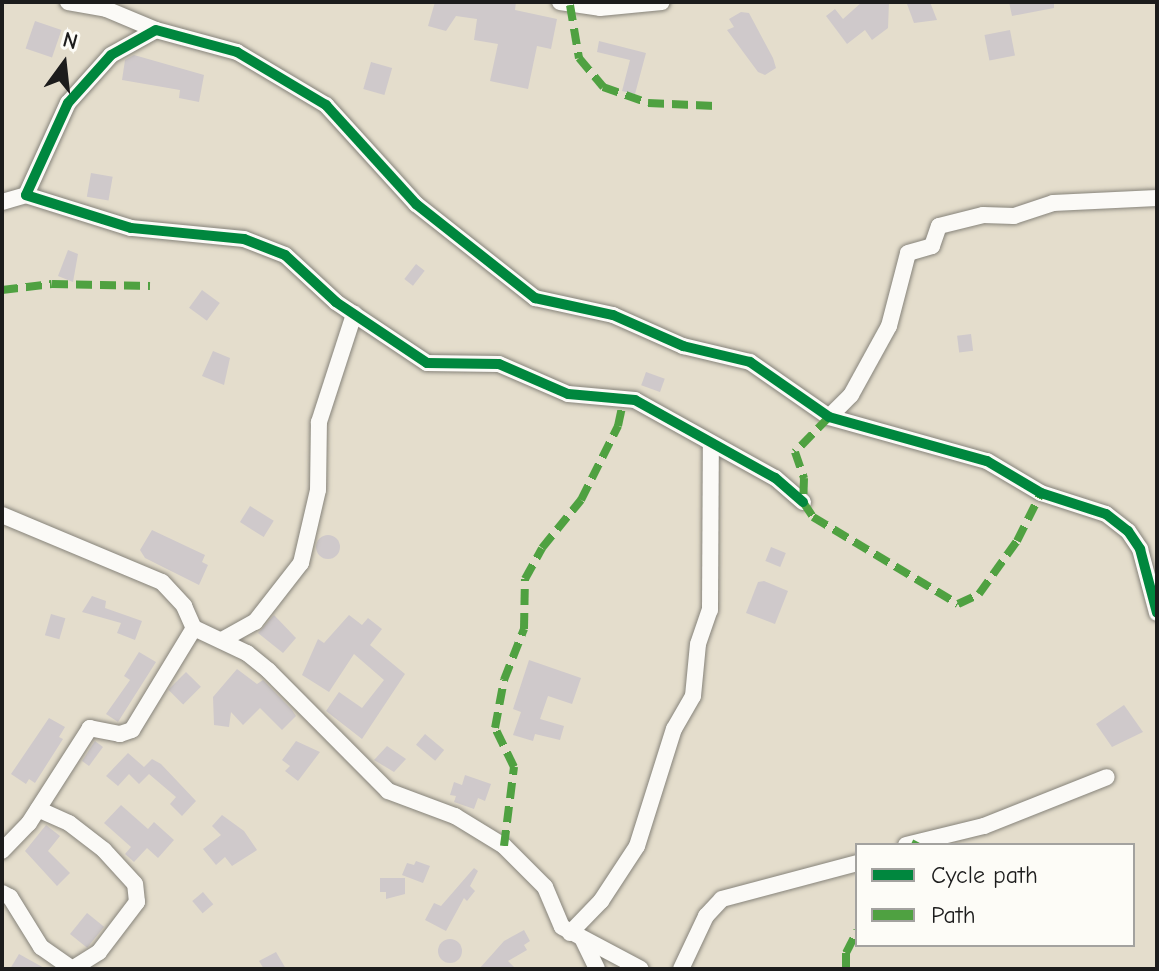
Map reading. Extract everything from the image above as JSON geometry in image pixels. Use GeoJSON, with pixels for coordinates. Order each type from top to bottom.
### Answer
{"type":"FeatureCollection","features":[{"type":"Feature","properties":{"kind":"street"},"geometry":{"type":"LineString","coordinates":[[68,2],[117,12],[156,30],[222,46],[304,89],[342,121],[416,204],[535,298],[613,315],[683,346],[750,362],[829,417],[987,461],[1041,493],[1106,514],[1128,531],[1140,549],[1157,613]]}},
{"type":"Feature","properties":{"kind":"street"},"geometry":{"type":"LineString","coordinates":[[560,2],[600,8],[662,2]]}},
{"type":"Feature","properties":{"kind":"street"},"geometry":{"type":"LineString","coordinates":[[26,195],[81,85],[111,55],[156,30]]}},
{"type":"Feature","properties":{"kind":"street"},"geometry":{"type":"LineString","coordinates":[[3,203],[26,195],[131,228],[244,239],[285,255],[354,314],[427,363],[499,364],[568,394],[635,400],[792,489],[803,502]]}},
{"type":"Feature","properties":{"kind":"street"},"geometry":{"type":"LineString","coordinates":[[829,417],[856,387],[889,326],[908,253],[932,246],[939,226],[983,215],[1014,216],[1053,203],[1157,198]]}},
{"type":"Feature","properties":{"kind":"street"},"geometry":{"type":"LineString","coordinates":[[222,640],[255,622],[297,573],[318,490],[319,422],[354,314]]}},
{"type":"Feature","properties":{"kind":"street"},"geometry":{"type":"LineString","coordinates":[[576,936],[637,846],[674,729],[693,696],[698,644],[710,610],[711,443]]}},
{"type":"Feature","properties":{"kind":"street"},"geometry":{"type":"LineString","coordinates":[[2,515],[162,582],[184,606],[194,628],[222,640],[269,671],[388,791],[478,828],[522,861],[545,887],[555,919],[576,936],[641,969]]}},
{"type":"Feature","properties":{"kind":"street"},"geometry":{"type":"LineString","coordinates":[[2,851],[38,809],[90,728],[120,734],[132,730],[194,628]]}},
{"type":"Feature","properties":{"kind":"street"},"geometry":{"type":"LineString","coordinates":[[914,843],[984,826],[1107,777]]}},
{"type":"Feature","properties":{"kind":"street"},"geometry":{"type":"LineString","coordinates":[[2,893],[10,897],[41,947],[72,969],[99,952],[137,902],[135,884],[104,850],[69,823],[38,809]]}},
{"type":"Feature","properties":{"kind":"street"},"geometry":{"type":"LineString","coordinates":[[681,969],[706,916],[722,899],[855,864]]}},
{"type":"Feature","properties":{"kind":"street"},"geometry":{"type":"LineString","coordinates":[[576,936],[597,969]]}},
{"type":"Feature","properties":{"kind":"building"},"geometry":{"type":"Polygon","coordinates":[[[435,2],[516,2],[515,10],[557,19],[551,49],[537,46],[528,89],[490,81],[498,44],[474,40],[477,19],[456,16],[446,31],[428,26],[435,2]]]}},
{"type":"Feature","properties":{"kind":"building"},"geometry":{"type":"Polygon","coordinates":[[[862,2],[889,2],[888,28],[872,40],[865,30],[847,44],[826,16],[835,9],[843,19],[862,2]]]}},
{"type":"Feature","properties":{"kind":"building"},"geometry":{"type":"Polygon","coordinates":[[[930,2],[937,20],[914,23],[907,4],[930,2]]]}},
{"type":"Feature","properties":{"kind":"building"},"geometry":{"type":"Polygon","coordinates":[[[1009,2],[1054,2],[1054,8],[1012,16],[1009,2]]]}},
{"type":"Feature","properties":{"kind":"building"},"geometry":{"type":"Polygon","coordinates":[[[741,12],[749,13],[773,58],[776,68],[765,75],[758,72],[727,30],[734,27],[729,19],[741,12]]]}},
{"type":"Feature","properties":{"kind":"building"},"geometry":{"type":"Polygon","coordinates":[[[35,21],[61,30],[52,58],[26,48],[35,21]]]}},
{"type":"Feature","properties":{"kind":"building"},"geometry":{"type":"Polygon","coordinates":[[[1010,30],[1015,56],[989,60],[984,35],[1010,30]]]}},
{"type":"Feature","properties":{"kind":"building"},"geometry":{"type":"Polygon","coordinates":[[[599,41],[646,53],[635,94],[622,91],[630,60],[597,52],[599,41]]]}},
{"type":"Feature","properties":{"kind":"building"},"geometry":{"type":"Polygon","coordinates":[[[134,55],[204,75],[199,102],[179,98],[180,90],[122,80],[125,60],[134,55]]]}},
{"type":"Feature","properties":{"kind":"building"},"geometry":{"type":"Polygon","coordinates":[[[371,62],[392,68],[384,95],[363,89],[371,62]]]}},
{"type":"Feature","properties":{"kind":"building"},"geometry":{"type":"Polygon","coordinates":[[[91,173],[113,177],[108,200],[87,197],[91,173]]]}},
{"type":"Feature","properties":{"kind":"building"},"geometry":{"type":"Polygon","coordinates":[[[68,250],[78,254],[73,282],[58,276],[68,250]]]}},
{"type":"Feature","properties":{"kind":"building"},"geometry":{"type":"Polygon","coordinates":[[[416,264],[425,271],[413,286],[404,279],[416,264]]]}},
{"type":"Feature","properties":{"kind":"building"},"geometry":{"type":"Polygon","coordinates":[[[202,290],[220,303],[207,321],[189,308],[202,290]]]}},
{"type":"Feature","properties":{"kind":"building"},"geometry":{"type":"Polygon","coordinates":[[[971,334],[973,351],[959,353],[957,336],[971,334]]]}},
{"type":"Feature","properties":{"kind":"building"},"geometry":{"type":"Polygon","coordinates":[[[213,351],[230,358],[224,385],[202,376],[213,351]]]}},
{"type":"Feature","properties":{"kind":"building"},"geometry":{"type":"Polygon","coordinates":[[[646,372],[665,379],[660,392],[641,385],[646,372]]]}},
{"type":"Feature","properties":{"kind":"building"},"geometry":{"type":"Polygon","coordinates":[[[250,506],[274,521],[264,537],[240,522],[250,506]]]}},
{"type":"Feature","properties":{"kind":"building"},"geometry":{"type":"Polygon","coordinates":[[[152,530],[205,555],[202,562],[208,565],[199,585],[145,558],[140,550],[152,530]]]}},
{"type":"Feature","properties":{"kind":"building"},"geometry":{"type":"Polygon","coordinates":[[[328,535],[339,542],[340,547],[333,558],[328,559],[317,552],[316,547],[323,536],[328,535]]]}},
{"type":"Feature","properties":{"kind":"building"},"geometry":{"type":"Polygon","coordinates":[[[771,547],[786,553],[780,567],[765,561],[771,547]]]}},
{"type":"Feature","properties":{"kind":"building"},"geometry":{"type":"Polygon","coordinates":[[[764,581],[788,591],[775,624],[746,613],[758,582],[764,581]]]}},
{"type":"Feature","properties":{"kind":"building"},"geometry":{"type":"Polygon","coordinates":[[[92,596],[106,601],[105,608],[142,621],[135,640],[117,633],[121,623],[82,612],[92,596]]]}},
{"type":"Feature","properties":{"kind":"building"},"geometry":{"type":"Polygon","coordinates":[[[51,614],[65,618],[59,639],[45,635],[51,614]]]}},
{"type":"Feature","properties":{"kind":"building"},"geometry":{"type":"Polygon","coordinates":[[[274,615],[296,638],[283,653],[258,633],[274,615]]]}},
{"type":"Feature","properties":{"kind":"building"},"geometry":{"type":"Polygon","coordinates":[[[349,615],[362,625],[368,618],[382,629],[370,645],[405,674],[362,739],[326,711],[339,692],[362,708],[384,680],[354,654],[329,692],[302,675],[318,639],[324,643],[349,615]]]}},
{"type":"Feature","properties":{"kind":"building"},"geometry":{"type":"Polygon","coordinates":[[[139,652],[156,662],[118,722],[106,714],[130,680],[124,676],[139,652]]]}},
{"type":"Feature","properties":{"kind":"building"},"geometry":{"type":"Polygon","coordinates":[[[529,660],[581,678],[572,704],[548,696],[540,719],[564,726],[560,740],[535,734],[533,741],[513,735],[521,712],[513,709],[529,660]]]}},
{"type":"Feature","properties":{"kind":"building"},"geometry":{"type":"Polygon","coordinates":[[[237,669],[257,684],[263,680],[292,710],[296,716],[282,730],[260,708],[243,725],[231,712],[229,727],[214,725],[213,697],[237,669]]]}},
{"type":"Feature","properties":{"kind":"building"},"geometry":{"type":"Polygon","coordinates":[[[186,672],[201,687],[183,705],[168,690],[186,672]]]}},
{"type":"Feature","properties":{"kind":"building"},"geometry":{"type":"Polygon","coordinates":[[[1124,705],[1143,732],[1112,747],[1096,724],[1124,705]]]}},
{"type":"Feature","properties":{"kind":"building"},"geometry":{"type":"Polygon","coordinates":[[[49,718],[65,727],[59,737],[63,739],[35,783],[29,779],[26,784],[11,774],[49,718]]]}},
{"type":"Feature","properties":{"kind":"building"},"geometry":{"type":"Polygon","coordinates":[[[425,734],[444,750],[435,761],[416,745],[425,734]]]}},
{"type":"Feature","properties":{"kind":"building"},"geometry":{"type":"Polygon","coordinates":[[[95,741],[103,747],[89,766],[82,761],[95,741]]]}},
{"type":"Feature","properties":{"kind":"building"},"geometry":{"type":"Polygon","coordinates":[[[296,741],[320,752],[298,781],[285,771],[290,766],[282,760],[296,741]]]}},
{"type":"Feature","properties":{"kind":"building"},"geometry":{"type":"Polygon","coordinates":[[[387,746],[406,759],[394,772],[374,760],[387,746]]]}},
{"type":"Feature","properties":{"kind":"building"},"geometry":{"type":"Polygon","coordinates":[[[128,753],[144,767],[152,759],[161,764],[196,801],[182,816],[170,804],[176,797],[149,774],[139,784],[129,774],[118,786],[106,776],[128,753]]]}},
{"type":"Feature","properties":{"kind":"building"},"geometry":{"type":"Polygon","coordinates":[[[465,775],[491,784],[485,801],[478,798],[474,809],[454,802],[456,796],[450,795],[454,782],[462,785],[465,775]]]}},
{"type":"Feature","properties":{"kind":"building"},"geometry":{"type":"Polygon","coordinates":[[[121,805],[148,829],[154,822],[174,840],[158,858],[147,848],[134,862],[125,854],[131,847],[104,823],[121,805]]]}},
{"type":"Feature","properties":{"kind":"building"},"geometry":{"type":"Polygon","coordinates":[[[222,815],[244,831],[257,850],[232,866],[225,857],[216,865],[203,849],[221,835],[212,826],[222,815]]]}},
{"type":"Feature","properties":{"kind":"building"},"geometry":{"type":"Polygon","coordinates":[[[46,825],[60,836],[48,851],[70,873],[57,886],[25,851],[46,825]]]}},
{"type":"Feature","properties":{"kind":"building"},"geometry":{"type":"Polygon","coordinates":[[[416,861],[430,866],[423,883],[402,875],[407,863],[414,865],[416,861]]]}},
{"type":"Feature","properties":{"kind":"building"},"geometry":{"type":"Polygon","coordinates":[[[474,868],[478,871],[470,886],[475,891],[467,901],[464,898],[446,931],[425,920],[434,903],[441,906],[474,868]]]}},
{"type":"Feature","properties":{"kind":"building"},"geometry":{"type":"Polygon","coordinates":[[[380,878],[405,878],[405,894],[386,899],[386,892],[380,892],[380,878]]]}},
{"type":"Feature","properties":{"kind":"building"},"geometry":{"type":"Polygon","coordinates":[[[203,892],[213,904],[203,913],[192,901],[203,892]]]}},
{"type":"Feature","properties":{"kind":"building"},"geometry":{"type":"Polygon","coordinates":[[[87,913],[104,927],[87,948],[70,934],[87,913]]]}},
{"type":"Feature","properties":{"kind":"building"},"geometry":{"type":"Polygon","coordinates":[[[524,930],[530,941],[524,945],[527,950],[508,961],[516,969],[479,969],[504,941],[524,930]]]}},
{"type":"Feature","properties":{"kind":"building"},"geometry":{"type":"Polygon","coordinates":[[[450,939],[459,942],[462,951],[459,960],[450,963],[441,960],[438,951],[441,942],[450,939]]]}},
{"type":"Feature","properties":{"kind":"building"},"geometry":{"type":"Polygon","coordinates":[[[276,952],[286,969],[264,969],[259,961],[276,952]]]}},
{"type":"Feature","properties":{"kind":"building"},"geometry":{"type":"Polygon","coordinates":[[[19,954],[46,969],[10,969],[19,954]]]}},
{"type":"Feature","properties":{"kind":"marked path"},"geometry":{"type":"LineString","coordinates":[[570,5],[579,58],[603,87],[648,103],[715,106]]}},
{"type":"Feature","properties":{"kind":"marked path"},"geometry":{"type":"LineString","coordinates":[[2,290],[52,284],[150,286]]}},
{"type":"Feature","properties":{"kind":"marked path"},"geometry":{"type":"LineString","coordinates":[[504,846],[514,767],[495,728],[504,680],[524,629],[525,579],[542,548],[581,500],[618,426],[624,397]]}},
{"type":"Feature","properties":{"kind":"marked path"},"geometry":{"type":"LineString","coordinates":[[829,417],[795,452],[804,478],[803,502],[813,517],[958,604],[979,594],[1017,541],[1041,493]]}},
{"type":"Feature","properties":{"kind":"marked path"},"geometry":{"type":"LineString","coordinates":[[846,969],[846,953],[855,935]]}},
{"type":"Feature","properties":{"kind":"cycle path"},"geometry":{"type":"LineString","coordinates":[[803,502],[775,478],[635,400],[568,394],[499,364],[427,363],[336,302],[285,255],[244,239],[131,228],[26,195],[68,103],[111,55],[156,30],[237,52],[326,105],[416,204],[535,298],[613,315],[683,346],[750,362],[829,417],[987,461],[1041,493],[1106,514],[1128,531],[1140,549],[1157,613]]}}]}
